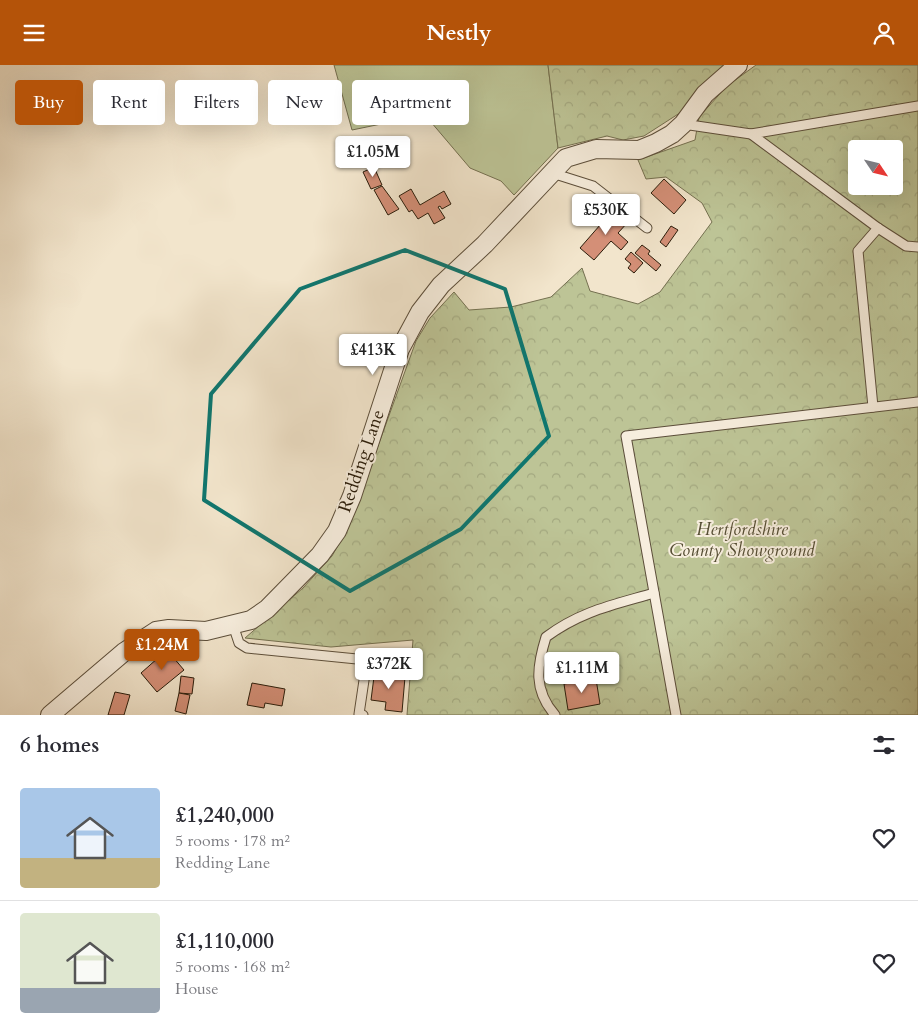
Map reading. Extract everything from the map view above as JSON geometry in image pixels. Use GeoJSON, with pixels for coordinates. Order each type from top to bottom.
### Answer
{"type":"FeatureCollection","features":[{"type":"Feature","properties":{"kind":"street","name":"Redding Lane"},"geometry":{"type":"LineString","coordinates":[[50,715],[124,652],[156,631],[169,629],[206,631],[251,620],[267,609],[320,555],[337,531],[352,497],[400,349],[420,312],[441,285],[485,245],[550,173],[566,159],[578,153],[596,149],[638,150],[672,133],[683,124],[705,95],[738,65]]}},
{"type":"Feature","properties":{"kind":"lane"},"geometry":{"type":"LineString","coordinates":[[683,124],[751,134],[918,106]]}},
{"type":"Feature","properties":{"kind":"lane"},"geometry":{"type":"LineString","coordinates":[[751,134],[878,228],[906,246],[918,247]]}},
{"type":"Feature","properties":{"kind":"lane"},"geometry":{"type":"LineString","coordinates":[[550,173],[593,185],[648,228]]}},
{"type":"Feature","properties":{"kind":"lane"},"geometry":{"type":"LineString","coordinates":[[872,407],[858,251],[878,228]]}},
{"type":"Feature","properties":{"kind":"lane"},"geometry":{"type":"LineString","coordinates":[[676,715],[626,436],[918,402]]}},
{"type":"Feature","properties":{"kind":"lane"},"geometry":{"type":"LineString","coordinates":[[555,715],[549,708],[537,678],[546,637],[562,625],[586,613],[654,593]]}},
{"type":"Feature","properties":{"kind":"lane"},"geometry":{"type":"LineString","coordinates":[[233,625],[239,643],[248,648],[367,661],[359,714],[363,715]]}},
{"type":"Feature","properties":{"kind":"highlighted area"},"geometry":{"type":"Polygon","coordinates":[[[405,250],[505,289],[549,436],[461,529],[350,591],[204,500],[211,394],[300,289],[405,250]]]}},
{"type":"Feature","properties":{"kind":"green space"},"geometry":{"type":"Polygon","coordinates":[[[334,65],[548,65],[558,148],[514,195],[501,181],[470,168],[433,125],[469,125],[469,80],[352,80],[352,125],[376,125],[352,130],[342,94],[342,80],[338,80],[334,65]]]}},
{"type":"Feature","properties":{"kind":"green space"},"geometry":{"type":"Polygon","coordinates":[[[548,65],[729,65],[686,109],[644,136],[623,140],[607,136],[558,148],[548,65]]]}},
{"type":"Feature","properties":{"kind":"green space","name":"Hertfordshire County Showground"},"geometry":{"type":"Polygon","coordinates":[[[756,65],[918,65],[918,715],[407,715],[413,640],[331,647],[245,638],[303,588],[332,556],[349,526],[416,341],[430,318],[454,292],[469,310],[511,307],[551,297],[582,268],[590,291],[638,304],[660,292],[712,222],[702,203],[666,177],[646,179],[638,160],[695,140],[699,117],[727,86],[756,65]]]}},
{"type":"Feature","properties":{"kind":"building"},"geometry":{"type":"Polygon","coordinates":[[[374,167],[382,185],[371,189],[363,172],[374,167]]]}},
{"type":"Feature","properties":{"kind":"building"},"geometry":{"type":"Polygon","coordinates":[[[664,179],[686,200],[674,214],[651,193],[664,179]]]}},
{"type":"Feature","properties":{"kind":"building"},"geometry":{"type":"Polygon","coordinates":[[[382,186],[399,209],[388,215],[374,190],[382,186]]]}},
{"type":"Feature","properties":{"kind":"building"},"geometry":{"type":"Polygon","coordinates":[[[411,189],[420,205],[444,191],[451,204],[442,209],[440,206],[438,207],[445,218],[434,224],[428,213],[418,219],[412,210],[409,212],[399,196],[411,189]]]}},
{"type":"Feature","properties":{"kind":"building"},"geometry":{"type":"Polygon","coordinates":[[[614,209],[628,222],[618,233],[628,242],[621,250],[611,241],[594,260],[580,248],[614,209]]]}},
{"type":"Feature","properties":{"kind":"building"},"geometry":{"type":"Polygon","coordinates":[[[671,226],[678,230],[666,247],[660,242],[671,226]]]}},
{"type":"Feature","properties":{"kind":"building"},"geometry":{"type":"Polygon","coordinates":[[[642,245],[650,251],[648,254],[661,265],[656,271],[635,253],[642,245]]]}},
{"type":"Feature","properties":{"kind":"building"},"geometry":{"type":"Polygon","coordinates":[[[631,252],[643,263],[634,273],[628,268],[631,264],[625,259],[631,252]]]}},
{"type":"Feature","properties":{"kind":"building"},"geometry":{"type":"Polygon","coordinates":[[[167,650],[184,670],[157,692],[141,673],[167,650]]]}},
{"type":"Feature","properties":{"kind":"building"},"geometry":{"type":"Polygon","coordinates":[[[375,669],[389,671],[388,678],[392,679],[393,676],[405,677],[402,712],[385,710],[386,702],[371,700],[375,669]]]}},
{"type":"Feature","properties":{"kind":"building"},"geometry":{"type":"Polygon","coordinates":[[[181,676],[194,678],[192,694],[179,693],[181,676]]]}},
{"type":"Feature","properties":{"kind":"building"},"geometry":{"type":"Polygon","coordinates":[[[596,679],[600,704],[568,710],[564,684],[596,679]]]}},
{"type":"Feature","properties":{"kind":"building"},"geometry":{"type":"Polygon","coordinates":[[[252,683],[285,689],[282,706],[265,703],[264,708],[247,705],[252,683]]]}},
{"type":"Feature","properties":{"kind":"building"},"geometry":{"type":"Polygon","coordinates":[[[115,692],[130,695],[124,715],[108,715],[115,692]]]}},
{"type":"Feature","properties":{"kind":"building"},"geometry":{"type":"Polygon","coordinates":[[[179,693],[190,695],[186,714],[175,711],[179,693]]]}}]}
